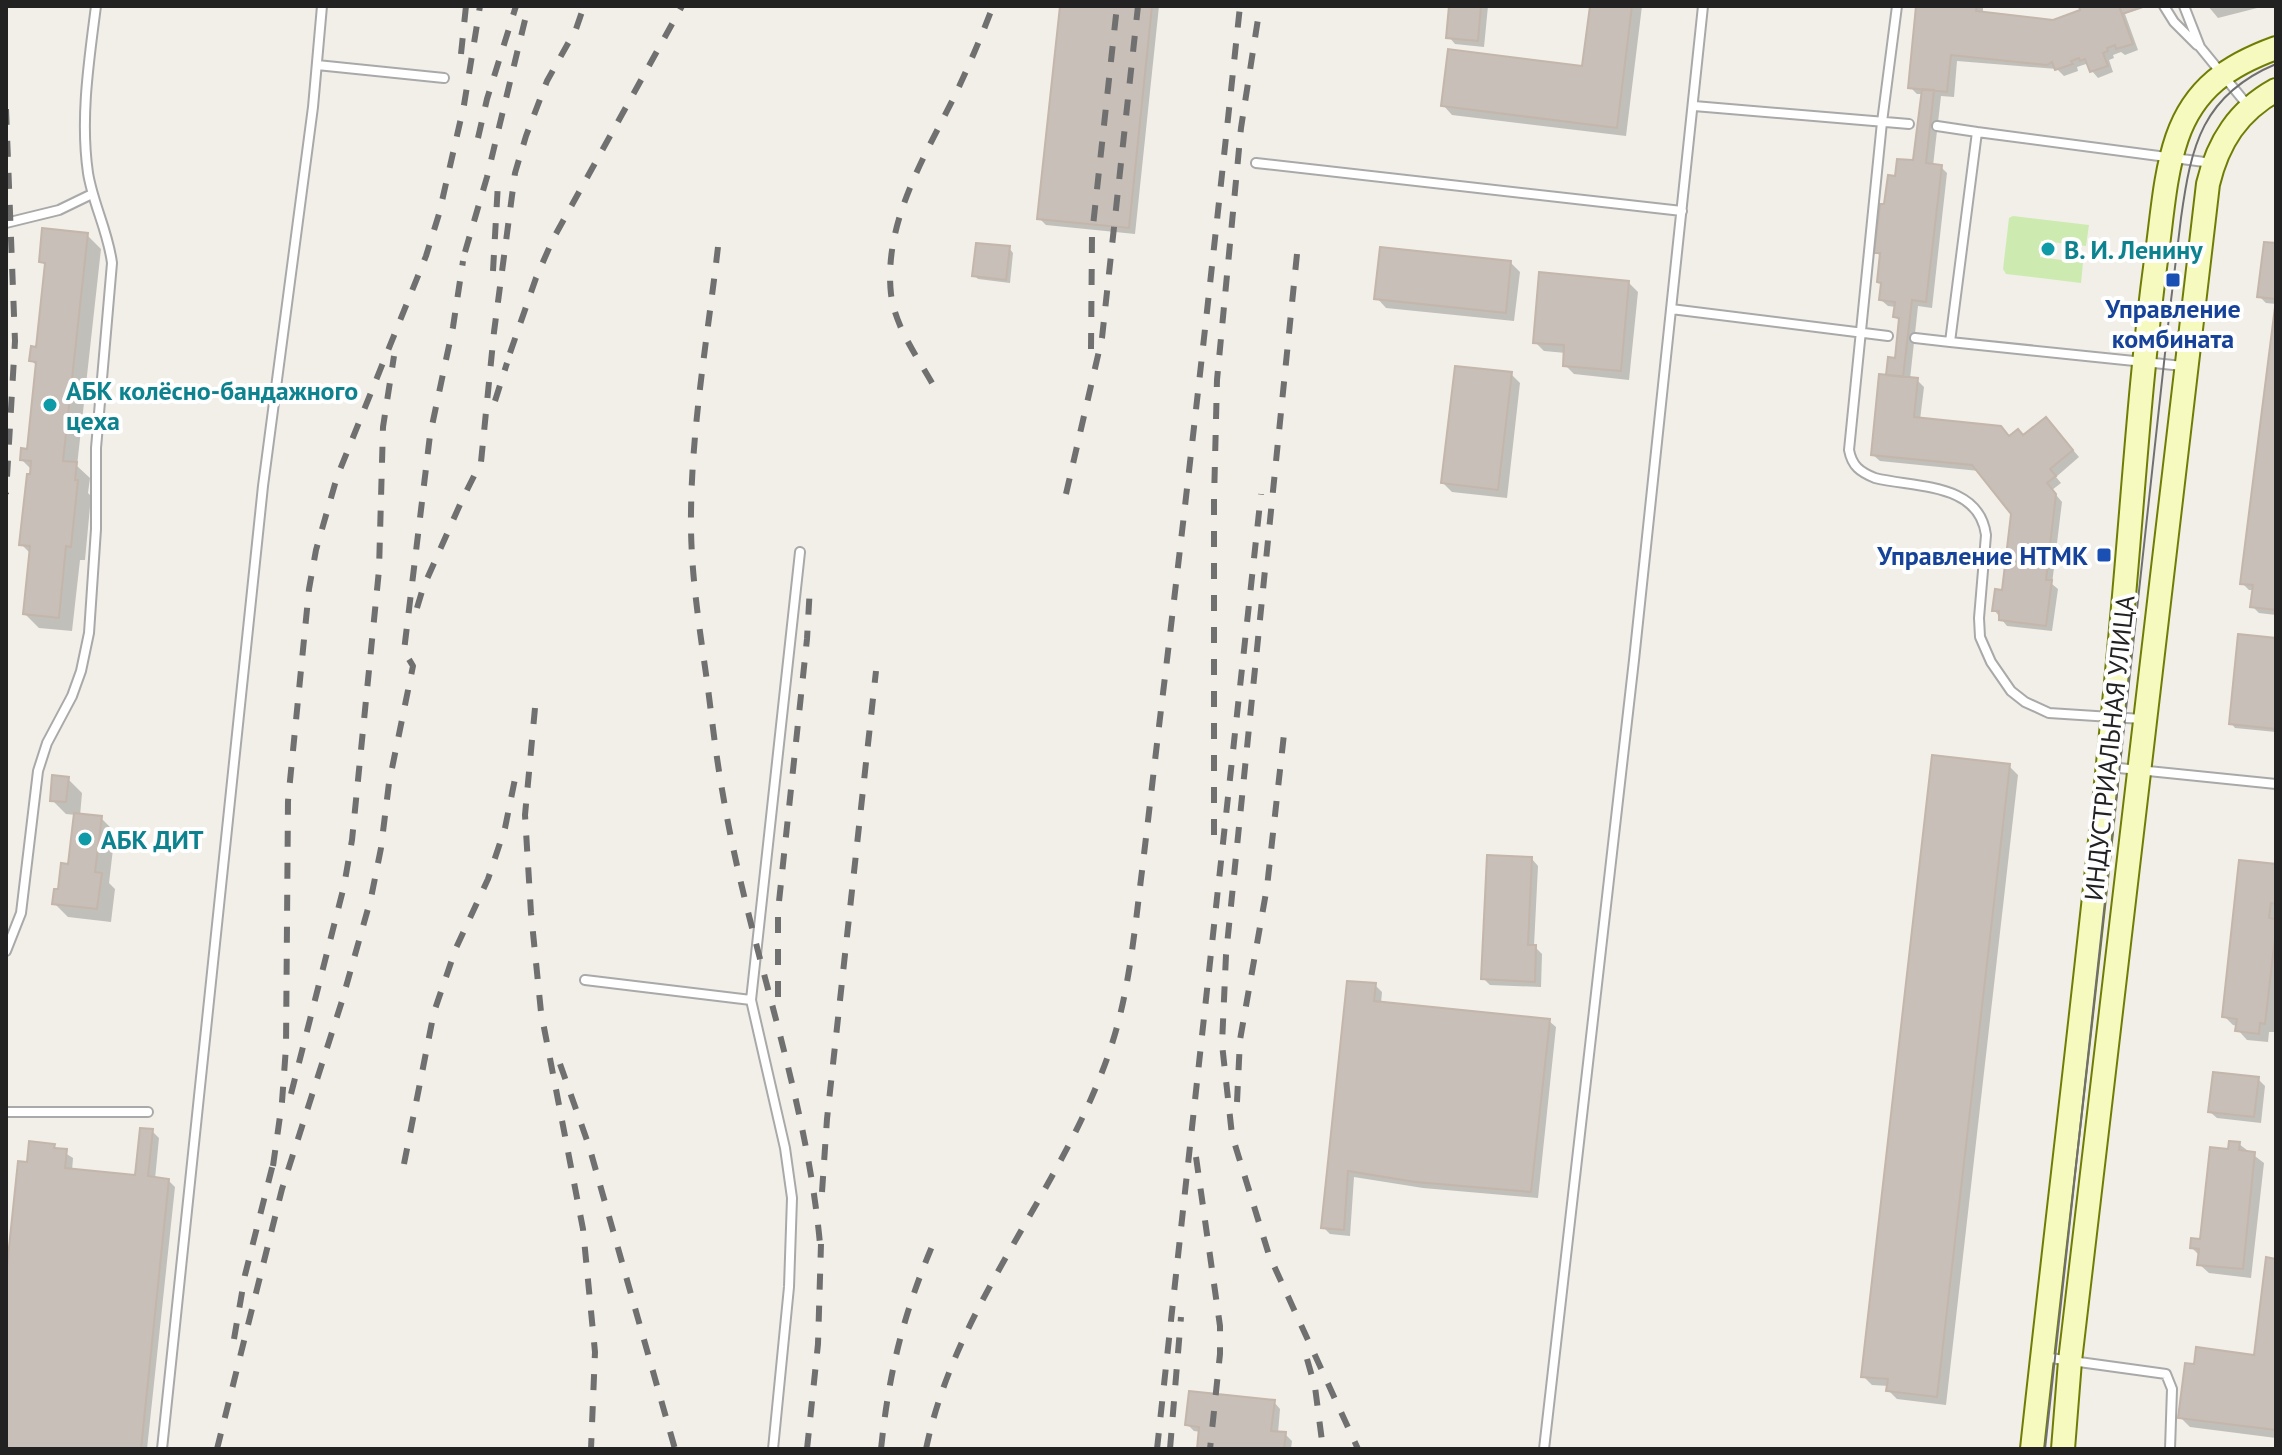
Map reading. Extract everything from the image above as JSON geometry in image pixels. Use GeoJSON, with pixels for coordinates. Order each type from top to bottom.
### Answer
{"type":"FeatureCollection","features":[{"type":"Feature","properties":{"kind":"main road","name":"ИНДУСТРИАЛЬНАЯ УЛИЦА"},"geometry":{"type":"LineString","coordinates":[[2032,1449],[2108,767],[2149,314],[2171,158],[2195,101],[2221,73],[2276,48]]}},
{"type":"Feature","properties":{"kind":"main road","name":"ИНДУСТРИАЛЬНАЯ УЛИЦА"},"geometry":{"type":"LineString","coordinates":[[2063,1449],[2070,1361],[2206,199],[2213,163],[2225,136],[2249,107],[2276,90]]}},
{"type":"Feature","properties":{"kind":"lane"},"geometry":{"type":"LineString","coordinates":[[6,951],[21,913],[42,756],[72,696],[89,633],[96,529],[96,448],[112,263],[109,240],[92,194],[85,140],[89,59],[96,6]]}},
{"type":"Feature","properties":{"kind":"lane"},"geometry":{"type":"LineString","coordinates":[[162,1449],[262,498],[322,6]]}},
{"type":"Feature","properties":{"kind":"lane"},"geometry":{"type":"LineString","coordinates":[[1544,1449],[1631,691],[1703,6]]}},
{"type":"Feature","properties":{"kind":"lane"},"geometry":{"type":"LineString","coordinates":[[1897,6],[1882,122],[1849,450],[1851,462],[1863,473],[1875,478],[1956,493],[1970,502],[1984,523],[1986,535],[1980,637],[1983,648],[2011,691],[2038,710],[2049,713],[2146,719]]}},
{"type":"Feature","properties":{"kind":"lane"},"geometry":{"type":"LineString","coordinates":[[2164,6],[2174,22],[2200,47],[2249,107]]}},
{"type":"Feature","properties":{"kind":"lane"},"geometry":{"type":"LineString","coordinates":[[2184,6],[2200,47]]}},
{"type":"Feature","properties":{"kind":"lane"},"geometry":{"type":"LineString","coordinates":[[317,65],[444,78]]}},
{"type":"Feature","properties":{"kind":"lane"},"geometry":{"type":"LineString","coordinates":[[1694,106],[1909,124]]}},
{"type":"Feature","properties":{"kind":"lane"},"geometry":{"type":"LineString","coordinates":[[1937,126],[2213,163]]}},
{"type":"Feature","properties":{"kind":"lane"},"geometry":{"type":"LineString","coordinates":[[1950,342],[1977,132]]}},
{"type":"Feature","properties":{"kind":"lane"},"geometry":{"type":"LineString","coordinates":[[1256,163],[1682,211]]}},
{"type":"Feature","properties":{"kind":"lane"},"geometry":{"type":"LineString","coordinates":[[6,223],[59,210],[92,194]]}},
{"type":"Feature","properties":{"kind":"lane"},"geometry":{"type":"LineString","coordinates":[[1671,309],[1888,336]]}},
{"type":"Feature","properties":{"kind":"lane"},"geometry":{"type":"LineString","coordinates":[[1915,338],[2186,367]]}},
{"type":"Feature","properties":{"kind":"lane"},"geometry":{"type":"LineString","coordinates":[[773,1449],[789,1287],[792,1198],[785,1148],[751,1000],[800,552]]}},
{"type":"Feature","properties":{"kind":"lane"},"geometry":{"type":"LineString","coordinates":[[2108,767],[2276,784]]}},
{"type":"Feature","properties":{"kind":"lane"},"geometry":{"type":"LineString","coordinates":[[585,980],[751,1000]]}},
{"type":"Feature","properties":{"kind":"lane"},"geometry":{"type":"LineString","coordinates":[[6,1112],[148,1112]]}},
{"type":"Feature","properties":{"kind":"lane"},"geometry":{"type":"LineString","coordinates":[[2042,1357],[2166,1374],[2172,1389],[2170,1449]]}},
{"type":"Feature","properties":{"kind":"green space"},"geometry":{"type":"Polygon","coordinates":[[[2009,218],[2089,225],[2086,246],[2041,241],[2040,257],[2083,263],[2081,283],[2006,274],[2003,269],[2009,218]]]}},
{"type":"Feature","properties":{"kind":"building"},"geometry":{"type":"Polygon","coordinates":[[[1060,6],[1152,6],[1129,228],[1037,219],[1060,6]]]}},
{"type":"Feature","properties":{"kind":"building"},"geometry":{"type":"Polygon","coordinates":[[[1449,6],[1481,6],[1478,41],[1446,38],[1449,6]]]}},
{"type":"Feature","properties":{"kind":"building"},"geometry":{"type":"Polygon","coordinates":[[[1590,6],[1632,6],[1617,128],[1441,106],[1448,49],[1582,66],[1590,6]]]}},
{"type":"Feature","properties":{"kind":"building"},"geometry":{"type":"Polygon","coordinates":[[[1916,6],[1977,6],[1976,11],[2053,20],[2080,10],[2079,6],[2119,6],[2133,44],[2107,48],[2108,51],[2103,53],[2108,66],[2090,72],[2085,59],[2080,61],[2079,58],[2071,61],[2073,64],[2055,70],[2052,62],[2047,65],[1951,55],[1947,92],[1908,88],[1916,6]]]}},
{"type":"Feature","properties":{"kind":"building"},"geometry":{"type":"Polygon","coordinates":[[[2119,6],[2145,6],[2122,14],[2119,6]]]}},
{"type":"Feature","properties":{"kind":"building"},"geometry":{"type":"Polygon","coordinates":[[[1922,89],[1934,90],[1926,163],[1942,165],[1926,302],[1912,300],[1903,377],[1886,375],[1888,357],[1895,358],[1899,318],[1893,317],[1895,302],[1879,300],[1880,253],[1874,253],[1880,204],[1884,204],[1888,175],[1895,176],[1897,159],[1913,160],[1922,89]]]}},
{"type":"Feature","properties":{"kind":"building","name":"АБК колёсно-бандажного цеха"},"geometry":{"type":"Polygon","coordinates":[[[42,228],[88,233],[63,461],[77,462],[75,480],[78,480],[71,547],[66,546],[59,618],[23,614],[30,546],[19,545],[31,461],[20,460],[21,448],[27,449],[36,362],[29,361],[31,346],[36,347],[45,263],[39,262],[42,228]]]}},
{"type":"Feature","properties":{"kind":"building"},"geometry":{"type":"Polygon","coordinates":[[[2264,242],[2276,243],[2276,299],[2257,297],[2264,242]]]}},
{"type":"Feature","properties":{"kind":"building"},"geometry":{"type":"Polygon","coordinates":[[[976,243],[1010,246],[1006,280],[972,276],[976,243]]]}},
{"type":"Feature","properties":{"kind":"building"},"geometry":{"type":"Polygon","coordinates":[[[1380,247],[1511,261],[1506,313],[1374,299],[1380,247]]]}},
{"type":"Feature","properties":{"kind":"building"},"geometry":{"type":"Polygon","coordinates":[[[1539,272],[1629,281],[1621,371],[1563,366],[1564,345],[1533,343],[1539,272]]]}},
{"type":"Feature","properties":{"kind":"building"},"geometry":{"type":"Polygon","coordinates":[[[2276,299],[2276,610],[2250,607],[2253,585],[2240,584],[2276,299]]]}},
{"type":"Feature","properties":{"kind":"building"},"geometry":{"type":"Polygon","coordinates":[[[1455,366],[1512,372],[1498,490],[1441,483],[1455,366]]]}},
{"type":"Feature","properties":{"kind":"building"},"geometry":{"type":"Polygon","coordinates":[[[1879,374],[1918,378],[1914,417],[2001,426],[2009,436],[2018,429],[2023,435],[2046,417],[2073,450],[2050,469],[2056,476],[2047,483],[2056,494],[2046,580],[2052,580],[2046,626],[1999,620],[1999,611],[1992,611],[1995,589],[2002,590],[2011,514],[1972,465],[1871,455],[1879,374]]]}},
{"type":"Feature","properties":{"kind":"building"},"geometry":{"type":"Polygon","coordinates":[[[2238,634],[2276,638],[2276,729],[2229,724],[2238,634]]]}},
{"type":"Feature","properties":{"kind":"building"},"geometry":{"type":"Polygon","coordinates":[[[1932,755],[2010,764],[1937,1397],[1886,1391],[1888,1379],[1861,1377],[1932,755]]]}},
{"type":"Feature","properties":{"kind":"building"},"geometry":{"type":"Polygon","coordinates":[[[52,775],[69,777],[66,802],[50,801],[52,775]]]}},
{"type":"Feature","properties":{"kind":"building","name":"АБК ДИТ"},"geometry":{"type":"Polygon","coordinates":[[[74,813],[102,816],[95,872],[102,873],[97,909],[52,904],[54,889],[58,889],[61,863],[68,864],[74,813]]]}},
{"type":"Feature","properties":{"kind":"building"},"geometry":{"type":"Polygon","coordinates":[[[1487,855],[1532,857],[1528,945],[1536,945],[1535,982],[1481,979],[1487,855]]]}},
{"type":"Feature","properties":{"kind":"building"},"geometry":{"type":"Polygon","coordinates":[[[2239,860],[2276,864],[2276,904],[2271,903],[2269,918],[2276,919],[2276,929],[2265,1024],[2260,1023],[2259,1034],[2235,1031],[2237,1019],[2222,1017],[2239,860]]]}},
{"type":"Feature","properties":{"kind":"building"},"geometry":{"type":"Polygon","coordinates":[[[1347,981],[1376,983],[1374,1001],[1550,1019],[1531,1192],[1415,1182],[1348,1171],[1344,1230],[1321,1228],[1347,981]]]}},
{"type":"Feature","properties":{"kind":"building"},"geometry":{"type":"Polygon","coordinates":[[[2213,1072],[2259,1077],[2254,1117],[2208,1112],[2213,1072]]]}},
{"type":"Feature","properties":{"kind":"building"},"geometry":{"type":"Polygon","coordinates":[[[140,1128],[153,1129],[148,1176],[169,1179],[141,1449],[6,1449],[6,1276],[18,1161],[27,1162],[29,1141],[55,1144],[54,1148],[67,1149],[65,1168],[135,1175],[140,1128]]]}},
{"type":"Feature","properties":{"kind":"building"},"geometry":{"type":"Polygon","coordinates":[[[2229,1141],[2240,1142],[2239,1150],[2255,1152],[2243,1269],[2197,1265],[2199,1249],[2190,1248],[2191,1238],[2200,1239],[2210,1147],[2228,1149],[2229,1141]]]}},
{"type":"Feature","properties":{"kind":"building"},"geometry":{"type":"Polygon","coordinates":[[[2266,1257],[2276,1259],[2276,1430],[2178,1418],[2185,1363],[2194,1364],[2196,1347],[2254,1355],[2266,1257]]]}},
{"type":"Feature","properties":{"kind":"building"},"geometry":{"type":"Polygon","coordinates":[[[1189,1391],[1275,1400],[1271,1431],[1286,1432],[1284,1449],[1197,1449],[1199,1427],[1185,1425],[1189,1391]]]}},
{"type":"Feature","properties":{"kind":"tram line"},"geometry":{"type":"LineString","coordinates":[[2045,1449],[2185,192],[2196,146],[2216,107],[2231,91],[2276,64]]}},
{"type":"Feature","properties":{"kind":"railway"},"geometry":{"type":"LineString","coordinates":[[461,54],[466,6]]}},
{"type":"Feature","properties":{"kind":"railway"},"geometry":{"type":"LineString","coordinates":[[273,1166],[286,1047],[288,801],[309,589],[316,550],[337,477],[426,256],[439,214],[464,105],[480,6]]}},
{"type":"Feature","properties":{"kind":"railway"},"geometry":{"type":"LineString","coordinates":[[478,138],[516,6]]}},
{"type":"Feature","properties":{"kind":"railway"},"geometry":{"type":"LineString","coordinates":[[417,608],[423,588],[481,462],[515,173],[547,81],[576,29],[584,6]]}},
{"type":"Feature","properties":{"kind":"railway"},"geometry":{"type":"LineString","coordinates":[[510,353],[553,239],[682,6]]}},
{"type":"Feature","properties":{"kind":"railway"},"geometry":{"type":"LineString","coordinates":[[932,383],[907,340],[893,306],[890,267],[894,240],[910,188],[962,80],[993,6]]}},
{"type":"Feature","properties":{"kind":"railway"},"geometry":{"type":"LineString","coordinates":[[1091,349],[1092,235],[1117,6]]}},
{"type":"Feature","properties":{"kind":"railway"},"geometry":{"type":"LineString","coordinates":[[1066,494],[1102,338],[1138,6]]}},
{"type":"Feature","properties":{"kind":"railway"},"geometry":{"type":"LineString","coordinates":[[926,1449],[942,1393],[963,1339],[1074,1135],[1098,1082],[1122,1009],[1132,953],[1194,431],[1240,6]]}},
{"type":"Feature","properties":{"kind":"railway"},"geometry":{"type":"LineString","coordinates":[[1214,835],[1217,380],[1241,128],[1260,6]]}},
{"type":"Feature","properties":{"kind":"railway"},"geometry":{"type":"LineString","coordinates":[[465,252],[487,177],[525,20]]}},
{"type":"Feature","properties":{"kind":"railway"},"geometry":{"type":"LineString","coordinates":[[6,109],[15,341],[6,494]]}},
{"type":"Feature","properties":{"kind":"railway"},"geometry":{"type":"LineString","coordinates":[[493,271],[498,183]]}},
{"type":"Feature","properties":{"kind":"railway"},"geometry":{"type":"LineString","coordinates":[[718,247],[697,412],[692,479],[691,533],[696,596],[723,795],[734,853],[792,1082],[814,1197],[821,1256]]}},
{"type":"Feature","properties":{"kind":"railway"},"geometry":{"type":"LineString","coordinates":[[1297,254],[1226,955],[1222,1044],[1232,1135],[1269,1255],[1358,1449]]}},
{"type":"Feature","properties":{"kind":"railway"},"geometry":{"type":"LineString","coordinates":[[217,1449],[282,1189],[371,898],[389,783],[413,666],[404,651],[430,435],[453,327],[463,261]]}},
{"type":"Feature","properties":{"kind":"railway"},"geometry":{"type":"LineString","coordinates":[[291,1094],[344,886],[352,840],[379,570],[383,427],[394,356]]}},
{"type":"Feature","properties":{"kind":"railway"},"geometry":{"type":"LineString","coordinates":[[495,401],[507,363]]}},
{"type":"Feature","properties":{"kind":"railway"},"geometry":{"type":"LineString","coordinates":[[1157,1449],[1261,494]]}},
{"type":"Feature","properties":{"kind":"railway"},"geometry":{"type":"LineString","coordinates":[[778,997],[778,911],[810,586]]}},
{"type":"Feature","properties":{"kind":"railway"},"geometry":{"type":"LineString","coordinates":[[822,1192],[827,1119],[876,671]]}},
{"type":"Feature","properties":{"kind":"railway"},"geometry":{"type":"LineString","coordinates":[[535,708],[525,815],[531,913],[541,1012],[583,1229],[595,1352],[591,1449]]}},
{"type":"Feature","properties":{"kind":"railway"},"geometry":{"type":"LineString","coordinates":[[1237,1102],[1240,1040],[1267,887],[1285,725]]}},
{"type":"Feature","properties":{"kind":"railway"},"geometry":{"type":"LineString","coordinates":[[404,1164],[434,1012],[456,948],[488,879],[505,828],[517,769]]}},
{"type":"Feature","properties":{"kind":"railway"},"geometry":{"type":"LineString","coordinates":[[560,1064],[589,1146],[675,1449]]}},
{"type":"Feature","properties":{"kind":"railway"},"geometry":{"type":"LineString","coordinates":[[234,1339],[245,1275],[275,1156]]}},
{"type":"Feature","properties":{"kind":"railway"},"geometry":{"type":"LineString","coordinates":[[1196,1157],[1220,1326],[1210,1449]]}},
{"type":"Feature","properties":{"kind":"railway"},"geometry":{"type":"LineString","coordinates":[[807,1449],[818,1344],[821,1244]]}},
{"type":"Feature","properties":{"kind":"railway"},"geometry":{"type":"LineString","coordinates":[[881,1449],[899,1344],[913,1295],[933,1244]]}},
{"type":"Feature","properties":{"kind":"railway"},"geometry":{"type":"LineString","coordinates":[[1170,1449],[1181,1317]]}},
{"type":"Feature","properties":{"kind":"railway"},"geometry":{"type":"LineString","coordinates":[[1307,1359],[1315,1387],[1323,1449]]}},
{"type":"Feature","properties":{"kind":"place","name":"В. И. Ленину"},"geometry":{"type":"Point","coordinates":[2048,249]}},
{"type":"Feature","properties":{"kind":"place","name":"Управление комбината"},"geometry":{"type":"Point","coordinates":[2173,280]}},
{"type":"Feature","properties":{"kind":"place","name":"АБК колёсно-бандажного цеха"},"geometry":{"type":"Point","coordinates":[50,405]}},
{"type":"Feature","properties":{"kind":"place","name":"Управление НТМК"},"geometry":{"type":"Point","coordinates":[2104,555]}},
{"type":"Feature","properties":{"kind":"place","name":"АБК ДИТ"},"geometry":{"type":"Point","coordinates":[85,839]}}]}
